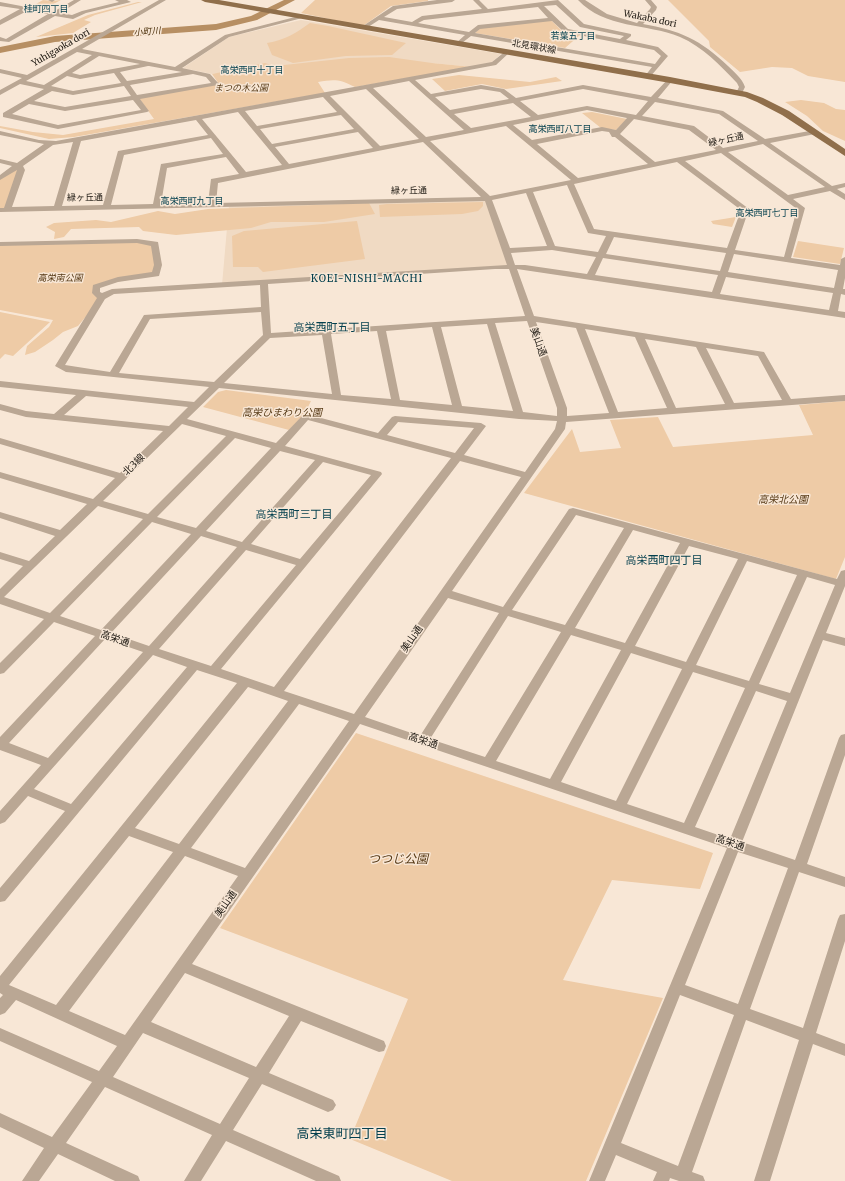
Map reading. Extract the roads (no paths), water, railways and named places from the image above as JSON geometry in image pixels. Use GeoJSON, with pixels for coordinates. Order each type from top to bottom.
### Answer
{"type":"FeatureCollection","features":[{"type":"Feature","properties":{"kind":"main road","name":"北見環状線"},"geometry":{"type":"LineString","coordinates":[[205,0],[739,93],[764,102],[845,153]]}},
{"type":"Feature","properties":{"kind":"street"},"geometry":{"type":"LineString","coordinates":[[0,39],[7,41],[78,0]]}},
{"type":"Feature","properties":{"kind":"street"},"geometry":{"type":"LineString","coordinates":[[0,4],[73,17],[84,12],[128,2],[118,0]]}},
{"type":"Feature","properties":{"kind":"street","name":"Yuhigaoka dori"},"geometry":{"type":"LineString","coordinates":[[131,18],[140,9],[155,0]]}},
{"type":"Feature","properties":{"kind":"street","name":"Yuhigaoka dori"},"geometry":{"type":"LineString","coordinates":[[0,93],[163,0]]}},
{"type":"Feature","properties":{"kind":"street"},"geometry":{"type":"LineString","coordinates":[[363,28],[395,7],[431,1],[452,0]]}},
{"type":"Feature","properties":{"kind":"street"},"geometry":{"type":"LineString","coordinates":[[476,0],[487,11]]}},
{"type":"Feature","properties":{"kind":"street","name":"Wakaba dori"},"geometry":{"type":"LineString","coordinates":[[581,0],[604,17],[673,32],[694,41],[740,82],[742,87],[739,93]]}},
{"type":"Feature","properties":{"kind":"street"},"geometry":{"type":"LineString","coordinates":[[638,25],[653,10],[654,6],[648,0]]}},
{"type":"Feature","properties":{"kind":"street"},"geometry":{"type":"LineString","coordinates":[[413,24],[422,18],[555,2],[582,26],[629,34],[622,41]]}},
{"type":"Feature","properties":{"kind":"street"},"geometry":{"type":"LineString","coordinates":[[539,5],[566,31],[656,48],[665,56],[648,76]]}},
{"type":"Feature","properties":{"kind":"street"},"geometry":{"type":"LineString","coordinates":[[0,23],[26,9]]}},
{"type":"Feature","properties":{"kind":"street"},"geometry":{"type":"LineString","coordinates":[[176,69],[228,36],[303,17]]}},
{"type":"Feature","properties":{"kind":"street"},"geometry":{"type":"LineString","coordinates":[[377,18],[657,66]]}},
{"type":"Feature","properties":{"kind":"street"},"geometry":{"type":"LineString","coordinates":[[458,44],[478,27],[552,19]]}},
{"type":"Feature","properties":{"kind":"street"},"geometry":{"type":"LineString","coordinates":[[580,40],[585,35]]}},
{"type":"Feature","properties":{"kind":"street"},"geometry":{"type":"LineString","coordinates":[[568,50],[574,45]]}},
{"type":"Feature","properties":{"kind":"street"},"geometry":{"type":"LineString","coordinates":[[28,102],[65,109],[216,84],[208,75],[77,50]]}},
{"type":"Feature","properties":{"kind":"street"},"geometry":{"type":"LineString","coordinates":[[0,133],[51,143],[78,139],[494,64],[507,52]]}},
{"type":"Feature","properties":{"kind":"street"},"geometry":{"type":"LineString","coordinates":[[98,54],[65,74],[28,102],[6,115],[58,127],[145,111],[116,71]]}},
{"type":"Feature","properties":{"kind":"street"},"geometry":{"type":"LineString","coordinates":[[65,74],[80,76],[152,64]]}},
{"type":"Feature","properties":{"kind":"street"},"geometry":{"type":"LineString","coordinates":[[0,71],[28,77]]}},
{"type":"Feature","properties":{"kind":"street"},"geometry":{"type":"LineString","coordinates":[[20,82],[73,93],[193,72]]}},
{"type":"Feature","properties":{"kind":"street"},"geometry":{"type":"LineString","coordinates":[[411,80],[470,131]]}},
{"type":"Feature","properties":{"kind":"street"},"geometry":{"type":"LineString","coordinates":[[615,135],[653,100],[670,80]]}},
{"type":"Feature","properties":{"kind":"street","name":"美山通"},"geometry":{"type":"LineString","coordinates":[[30,1181],[357,719],[526,475],[560,429],[562,408],[488,199],[368,87]]}},
{"type":"Feature","properties":{"kind":"street"},"geometry":{"type":"LineString","coordinates":[[430,96],[481,87],[502,90],[537,118]]}},
{"type":"Feature","properties":{"kind":"street"},"geometry":{"type":"LineString","coordinates":[[448,113],[583,87],[721,112],[845,198]]}},
{"type":"Feature","properties":{"kind":"street"},"geometry":{"type":"LineString","coordinates":[[325,95],[377,148]]}},
{"type":"Feature","properties":{"kind":"street"},"geometry":{"type":"LineString","coordinates":[[212,205],[214,181],[587,108],[691,128],[801,208],[787,259]]}},
{"type":"Feature","properties":{"kind":"street"},"geometry":{"type":"LineString","coordinates":[[240,110],[287,166]]}},
{"type":"Feature","properties":{"kind":"street"},"geometry":{"type":"LineString","coordinates":[[255,128],[342,113]]}},
{"type":"Feature","properties":{"kind":"street"},"geometry":{"type":"LineString","coordinates":[[198,118],[244,175]]}},
{"type":"Feature","properties":{"kind":"street"},"geometry":{"type":"LineString","coordinates":[[508,124],[573,182],[591,231],[787,259],[844,265],[841,292],[833,314]]}},
{"type":"Feature","properties":{"kind":"street"},"geometry":{"type":"LineString","coordinates":[[530,143],[602,129],[610,130],[654,165]]}},
{"type":"Feature","properties":{"kind":"street"},"geometry":{"type":"LineString","coordinates":[[271,146],[358,130]]}},
{"type":"Feature","properties":{"kind":"street","name":"緑ヶ丘通"},"geometry":{"type":"LineString","coordinates":[[3,210],[488,199],[812,132]]}},
{"type":"Feature","properties":{"kind":"street"},"geometry":{"type":"LineString","coordinates":[[106,208],[121,153],[212,136]]}},
{"type":"Feature","properties":{"kind":"street"},"geometry":{"type":"LineString","coordinates":[[57,209],[78,139]]}},
{"type":"Feature","properties":{"kind":"street"},"geometry":{"type":"LineString","coordinates":[[0,178],[51,143]]}},
{"type":"Feature","properties":{"kind":"street"},"geometry":{"type":"LineString","coordinates":[[157,206],[164,166],[227,155]]}},
{"type":"Feature","properties":{"kind":"street"},"geometry":{"type":"LineString","coordinates":[[679,160],[745,209],[715,296]]}},
{"type":"Feature","properties":{"kind":"street"},"geometry":{"type":"LineString","coordinates":[[0,161],[19,166]]}},
{"type":"Feature","properties":{"kind":"street"},"geometry":{"type":"LineString","coordinates":[[3,210],[21,170],[19,166]]}},
{"type":"Feature","properties":{"kind":"street"},"geometry":{"type":"LineString","coordinates":[[787,198],[845,185]]}},
{"type":"Feature","properties":{"kind":"street"},"geometry":{"type":"LineString","coordinates":[[529,191],[552,248]]}},
{"type":"Feature","properties":{"kind":"street"},"geometry":{"type":"LineString","coordinates":[[590,277],[610,234]]}},
{"type":"Feature","properties":{"kind":"street"},"geometry":{"type":"LineString","coordinates":[[0,244],[137,241],[155,244],[158,265],[156,274],[106,281],[96,286],[96,293],[102,297]]}},
{"type":"Feature","properties":{"kind":"street"},"geometry":{"type":"LineString","coordinates":[[507,251],[552,248],[841,292]]}},
{"type":"Feature","properties":{"kind":"street"},"geometry":{"type":"LineString","coordinates":[[845,315],[513,267],[264,282],[112,292],[102,297],[60,366],[66,369],[114,375],[337,396],[519,416],[562,419],[845,398]]}},
{"type":"Feature","properties":{"kind":"street"},"geometry":{"type":"LineString","coordinates":[[264,282],[268,336],[530,318],[761,354],[788,403]]}},
{"type":"Feature","properties":{"kind":"street"},"geometry":{"type":"LineString","coordinates":[[114,375],[147,317],[265,310]]}},
{"type":"Feature","properties":{"kind":"street"},"geometry":{"type":"LineString","coordinates":[[490,320],[519,416]]}},
{"type":"Feature","properties":{"kind":"street"},"geometry":{"type":"LineString","coordinates":[[436,324],[458,409]]}},
{"type":"Feature","properties":{"kind":"street"},"geometry":{"type":"LineString","coordinates":[[579,325],[615,416]]}},
{"type":"Feature","properties":{"kind":"street"},"geometry":{"type":"LineString","coordinates":[[381,328],[396,403]]}},
{"type":"Feature","properties":{"kind":"street"},"geometry":{"type":"LineString","coordinates":[[326,332],[337,396]]}},
{"type":"Feature","properties":{"kind":"street"},"geometry":{"type":"LineString","coordinates":[[638,334],[673,411]]}},
{"type":"Feature","properties":{"kind":"street","name":"北3線"},"geometry":{"type":"LineString","coordinates":[[0,595],[268,336]]}},
{"type":"Feature","properties":{"kind":"street"},"geometry":{"type":"LineString","coordinates":[[699,344],[731,406]]}},
{"type":"Feature","properties":{"kind":"street"},"geometry":{"type":"LineString","coordinates":[[0,384],[196,405]]}},
{"type":"Feature","properties":{"kind":"street"},"geometry":{"type":"LineString","coordinates":[[56,417],[83,394]]}},
{"type":"Feature","properties":{"kind":"street"},"geometry":{"type":"LineString","coordinates":[[0,407],[26,414],[171,429]]}},
{"type":"Feature","properties":{"kind":"street"},"geometry":{"type":"LineString","coordinates":[[49,763],[0,745],[306,417],[526,475]]}},
{"type":"Feature","properties":{"kind":"street"},"geometry":{"type":"LineString","coordinates":[[277,692],[481,426],[395,419],[380,437]]}},
{"type":"Feature","properties":{"kind":"street"},"geometry":{"type":"LineString","coordinates":[[180,420],[377,474],[213,671]]}},
{"type":"Feature","properties":{"kind":"street"},"geometry":{"type":"LineString","coordinates":[[0,670],[232,435]]}},
{"type":"Feature","properties":{"kind":"street"},"geometry":{"type":"LineString","coordinates":[[0,441],[122,477]]}},
{"type":"Feature","properties":{"kind":"street"},"geometry":{"type":"LineString","coordinates":[[0,819],[322,459]]}},
{"type":"Feature","properties":{"kind":"street"},"geometry":{"type":"LineString","coordinates":[[0,475],[302,563]]}},
{"type":"Feature","properties":{"kind":"street"},"geometry":{"type":"LineString","coordinates":[[423,742],[505,612],[573,511],[803,573],[843,578],[792,698],[677,988],[597,1181]]}},
{"type":"Feature","properties":{"kind":"street"},"geometry":{"type":"LineString","coordinates":[[0,515],[62,534]]}},
{"type":"Feature","properties":{"kind":"street"},"geometry":{"type":"LineString","coordinates":[[488,763],[630,527]]}},
{"type":"Feature","properties":{"kind":"street"},"geometry":{"type":"LineString","coordinates":[[553,784],[686,542]]}},
{"type":"Feature","properties":{"kind":"street"},"geometry":{"type":"LineString","coordinates":[[0,555],[31,565]]}},
{"type":"Feature","properties":{"kind":"street"},"geometry":{"type":"LineString","coordinates":[[620,806],[744,557]]}},
{"type":"Feature","properties":{"kind":"street"},"geometry":{"type":"LineString","coordinates":[[688,829],[803,573]]}},
{"type":"Feature","properties":{"kind":"street"},"geometry":{"type":"LineString","coordinates":[[445,592],[567,631],[792,698]]}},
{"type":"Feature","properties":{"kind":"street","name":"高栄通"},"geometry":{"type":"LineString","coordinates":[[0,600],[845,882]]}},
{"type":"Feature","properties":{"kind":"street"},"geometry":{"type":"LineString","coordinates":[[819,635],[845,642]]}},
{"type":"Feature","properties":{"kind":"street"},"geometry":{"type":"LineString","coordinates":[[0,897],[195,665]]}},
{"type":"Feature","properties":{"kind":"street"},"geometry":{"type":"LineString","coordinates":[[0,1009],[4,989],[127,830],[245,682]]}},
{"type":"Feature","properties":{"kind":"street"},"geometry":{"type":"LineString","coordinates":[[59,1013],[296,699]]}},
{"type":"Feature","properties":{"kind":"street"},"geometry":{"type":"LineString","coordinates":[[611,1146],[663,1175],[690,1178],[742,1012],[845,738]]}},
{"type":"Feature","properties":{"kind":"street"},"geometry":{"type":"LineString","coordinates":[[25,790],[74,810]]}},
{"type":"Feature","properties":{"kind":"street"},"geometry":{"type":"LineString","coordinates":[[127,830],[247,874]]}},
{"type":"Feature","properties":{"kind":"street"},"geometry":{"type":"LineString","coordinates":[[762,1181],[809,1037],[845,919]]}},
{"type":"Feature","properties":{"kind":"street"},"geometry":{"type":"LineString","coordinates":[[182,966],[379,1046]]}},
{"type":"Feature","properties":{"kind":"street"},"geometry":{"type":"LineString","coordinates":[[677,988],[845,1050]]}},
{"type":"Feature","properties":{"kind":"street"},"geometry":{"type":"LineString","coordinates":[[4,989],[128,1043]]}},
{"type":"Feature","properties":{"kind":"street"},"geometry":{"type":"LineString","coordinates":[[192,1181],[298,1014]]}},
{"type":"Feature","properties":{"kind":"street"},"geometry":{"type":"LineString","coordinates":[[140,1025],[328,1105]]}},
{"type":"Feature","properties":{"kind":"street"},"geometry":{"type":"LineString","coordinates":[[0,1034],[333,1181]]}},
{"type":"Feature","properties":{"kind":"street"},"geometry":{"type":"LineString","coordinates":[[0,1120],[132,1181]]}},
{"type":"Feature","properties":{"kind":"waterway","name":"小町川"},"geometry":{"type":"LineString","coordinates":[[0,50],[55,39],[216,27],[254,18],[291,0]]}},
{"type":"Feature","properties":{"kind":"district","name":"桂町四丁目"},"geometry":{"type":"Point","coordinates":[46,9]}},
{"type":"Feature","properties":{"kind":"district","name":"若葉五丁目"},"geometry":{"type":"Point","coordinates":[573,36]}},
{"type":"Feature","properties":{"kind":"district","name":"高栄西町十丁目"},"geometry":{"type":"Point","coordinates":[252,70]}},
{"type":"Feature","properties":{"kind":"district","name":"高栄西町八丁目"},"geometry":{"type":"Point","coordinates":[560,129]}},
{"type":"Feature","properties":{"kind":"district","name":"高栄西町九丁目"},"geometry":{"type":"Point","coordinates":[192,201]}},
{"type":"Feature","properties":{"kind":"district","name":"高栄西町七丁目"},"geometry":{"type":"Point","coordinates":[767,213]}},
{"type":"Feature","properties":{"kind":"district","name":"KOEI-NISHI-MACHI"},"geometry":{"type":"Point","coordinates":[367,279]}},
{"type":"Feature","properties":{"kind":"district","name":"高栄西町五丁目"},"geometry":{"type":"Point","coordinates":[332,328]}},
{"type":"Feature","properties":{"kind":"district","name":"高栄西町三丁目"},"geometry":{"type":"Point","coordinates":[294,515]}},
{"type":"Feature","properties":{"kind":"district","name":"高栄西町四丁目"},"geometry":{"type":"Point","coordinates":[664,561]}},
{"type":"Feature","properties":{"kind":"district","name":"高栄東町四丁目"},"geometry":{"type":"Point","coordinates":[342,1134]}},
{"type":"Feature","properties":{"kind":"park label","name":"まつの木公園"},"geometry":{"type":"Point","coordinates":[241,88]}},
{"type":"Feature","properties":{"kind":"park label","name":"高栄南公園"},"geometry":{"type":"Point","coordinates":[60,278]}},
{"type":"Feature","properties":{"kind":"park label","name":"高栄ひまわり公園"},"geometry":{"type":"Point","coordinates":[282,413]}},
{"type":"Feature","properties":{"kind":"park label","name":"高栄北公園"},"geometry":{"type":"Point","coordinates":[783,500]}},
{"type":"Feature","properties":{"kind":"park label","name":"つつじ公園"},"geometry":{"type":"Point","coordinates":[398,860]}}]}
